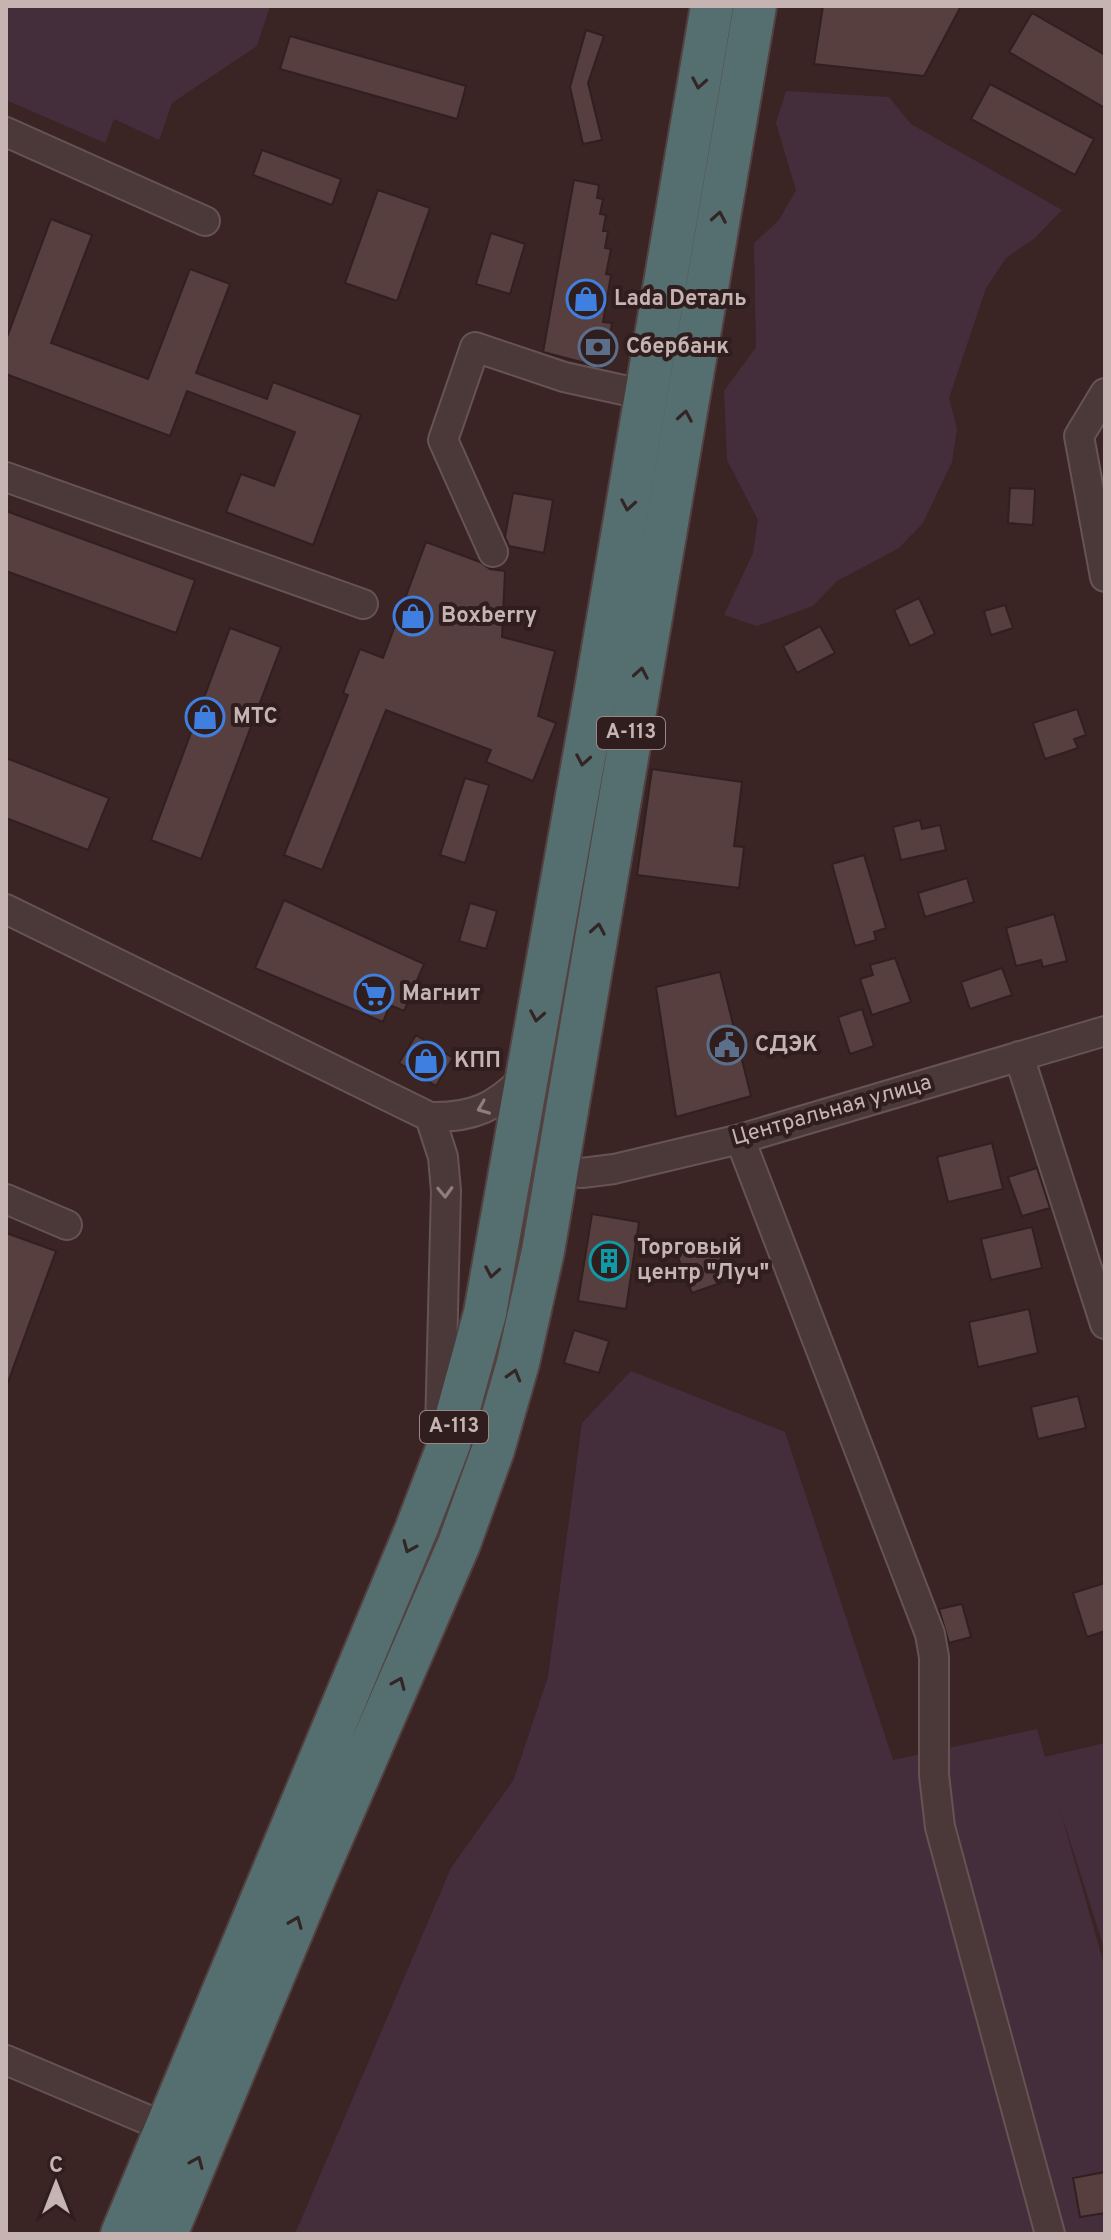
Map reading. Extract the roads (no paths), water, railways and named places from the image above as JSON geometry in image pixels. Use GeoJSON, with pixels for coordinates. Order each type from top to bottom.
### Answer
{"type":"FeatureCollection","features":[{"type":"Feature","properties":{"kind":"highway","name":"А-113"},"geometry":{"type":"LineString","coordinates":[[122,2234],[432,1489],[466,1391],[485,1313],[712,6]]}},
{"type":"Feature","properties":{"kind":"highway","name":"А-113"},"geometry":{"type":"LineString","coordinates":[[166,2234],[464,1530],[493,1450],[518,1363],[543,1251],[755,6]]}},
{"type":"Feature","properties":{"kind":"street"},"geometry":{"type":"LineString","coordinates":[[6,132],[205,221]]}},
{"type":"Feature","properties":{"kind":"street"},"geometry":{"type":"LineString","coordinates":[[493,552],[443,440],[475,347],[564,377],[646,395]]}},
{"type":"Feature","properties":{"kind":"street"},"geometry":{"type":"LineString","coordinates":[[1105,393],[1079,436],[1105,577]]}},
{"type":"Feature","properties":{"kind":"street"},"geometry":{"type":"LineString","coordinates":[[6,477],[363,604]]}},
{"type":"Feature","properties":{"kind":"street"},"geometry":{"type":"LineString","coordinates":[[6,909],[430,1117],[456,1117],[488,1108],[509,1095],[526,1076]]}},
{"type":"Feature","properties":{"kind":"street","name":"Центральная улица"},"geometry":{"type":"LineString","coordinates":[[556,1171],[582,1173],[614,1169],[740,1139],[1105,1031]]}},
{"type":"Feature","properties":{"kind":"street"},"geometry":{"type":"LineString","coordinates":[[1019,1056],[1105,1324]]}},
{"type":"Feature","properties":{"kind":"street"},"geometry":{"type":"LineString","coordinates":[[430,1117],[443,1157],[446,1191],[440,1427],[432,1489]]}},
{"type":"Feature","properties":{"kind":"street"},"geometry":{"type":"LineString","coordinates":[[740,1139],[930,1634],[934,1657],[934,1775],[940,1827],[1050,2234]]}},
{"type":"Feature","properties":{"kind":"street"},"geometry":{"type":"LineString","coordinates":[[6,1199],[67,1225]]}},
{"type":"Feature","properties":{"kind":"street"},"geometry":{"type":"LineString","coordinates":[[6,2060],[167,2128]]}},
{"type":"Feature","properties":{"kind":"place","name":"Lada Dеталь"},"geometry":{"type":"Point","coordinates":[586,299]}},
{"type":"Feature","properties":{"kind":"place","name":"Сбербанк"},"geometry":{"type":"Point","coordinates":[598,347]}},
{"type":"Feature","properties":{"kind":"place","name":"Boxberry"},"geometry":{"type":"Point","coordinates":[413,616]}},
{"type":"Feature","properties":{"kind":"place","name":"МТС"},"geometry":{"type":"Point","coordinates":[205,717]}},
{"type":"Feature","properties":{"kind":"place","name":"Магнит"},"geometry":{"type":"Point","coordinates":[374,994]}},
{"type":"Feature","properties":{"kind":"place","name":"СДЭК"},"geometry":{"type":"Point","coordinates":[727,1045]}},
{"type":"Feature","properties":{"kind":"place","name":"КПП"},"geometry":{"type":"Point","coordinates":[426,1061]}},
{"type":"Feature","properties":{"kind":"place","name":"Торговый центр \"Луч\""},"geometry":{"type":"Point","coordinates":[609,1261]}}]}
